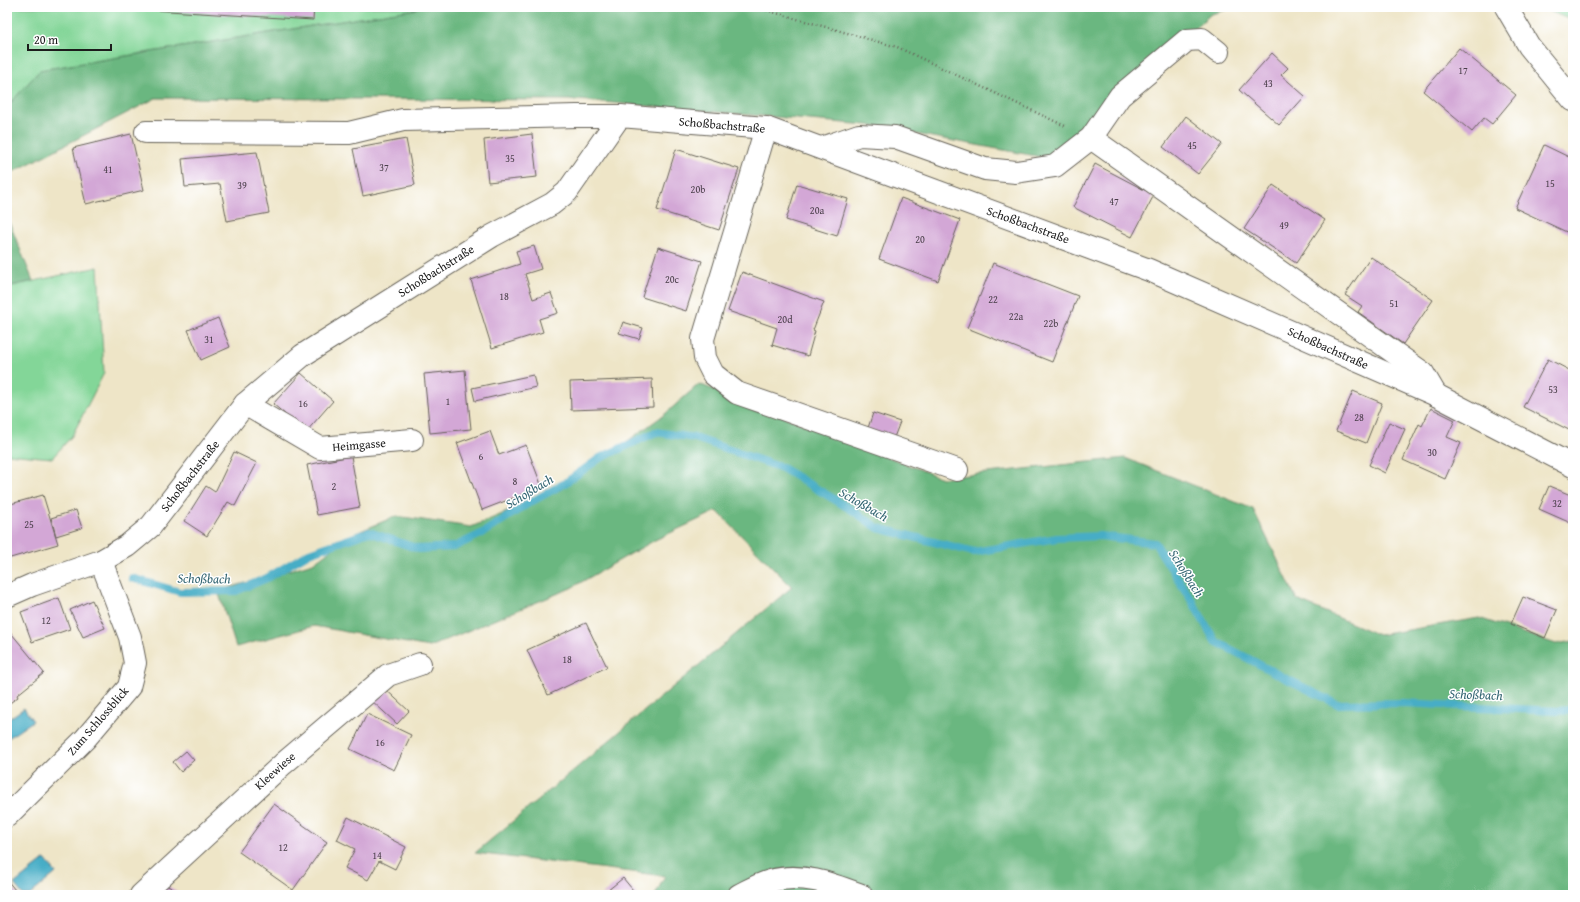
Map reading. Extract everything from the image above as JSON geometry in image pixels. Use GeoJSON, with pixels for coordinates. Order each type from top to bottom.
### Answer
{"type":"FeatureCollection","features":[{"type":"Feature","properties":{"kind":"street"},"geometry":{"type":"LineString","coordinates":[[1506,7],[1529,46],[1573,100]]}},
{"type":"Feature","properties":{"kind":"street"},"geometry":{"type":"LineString","coordinates":[[822,148],[859,135],[895,137],[985,169],[1016,172],[1055,166],[1091,138],[1120,96],[1187,40],[1202,39],[1218,52]]}},
{"type":"Feature","properties":{"kind":"street"},"geometry":{"type":"LineString","coordinates":[[146,132],[349,133],[403,120],[620,116]]}},
{"type":"Feature","properties":{"kind":"street","name":"Schoßbachstraße"},"geometry":{"type":"LineString","coordinates":[[7,596],[32,584],[101,561],[127,546],[151,526],[245,404],[303,355],[492,236],[552,204],[567,192],[620,116],[766,128],[822,148],[1149,270],[1436,395],[1573,466]]}},
{"type":"Feature","properties":{"kind":"street"},"geometry":{"type":"LineString","coordinates":[[766,128],[703,339],[705,358],[713,374],[737,393],[957,470]]}},
{"type":"Feature","properties":{"kind":"street"},"geometry":{"type":"LineString","coordinates":[[1091,138],[1423,373],[1436,395]]}},
{"type":"Feature","properties":{"kind":"street","name":"Heimgasse"},"geometry":{"type":"LineString","coordinates":[[245,404],[320,448],[412,440]]}},
{"type":"Feature","properties":{"kind":"street","name":"Zum Schlossblick"},"geometry":{"type":"LineString","coordinates":[[7,816],[85,739],[129,687],[135,663],[130,637],[101,561]]}},
{"type":"Feature","properties":{"kind":"street","name":"Kleewiese"},"geometry":{"type":"LineString","coordinates":[[142,895],[283,764],[388,675],[420,664]]}},
{"type":"Feature","properties":{"kind":"street"},"geometry":{"type":"LineString","coordinates":[[739,895],[770,881],[798,877],[826,882],[861,895]]}},
{"type":"Feature","properties":{"kind":"path"},"geometry":{"type":"LineString","coordinates":[[344,9],[355,7]]}},
{"type":"Feature","properties":{"kind":"path"},"geometry":{"type":"LineString","coordinates":[[755,7],[897,47],[1091,138]]}},
{"type":"Feature","properties":{"kind":"green space"},"geometry":{"type":"Polygon","coordinates":[[[7,7],[417,7],[416,9],[40,70],[7,107],[7,7]]]}},
{"type":"Feature","properties":{"kind":"green space"},"geometry":{"type":"Polygon","coordinates":[[[417,7],[1237,7],[1211,14],[1047,158],[867,125],[579,100],[156,98],[7,175],[7,107],[40,70],[416,9],[417,7]]]}},
{"type":"Feature","properties":{"kind":"green space"},"geometry":{"type":"Polygon","coordinates":[[[1548,7],[1573,7],[1573,21],[1549,11],[1548,7]]]}},
{"type":"Feature","properties":{"kind":"green space"},"geometry":{"type":"Polygon","coordinates":[[[7,217],[33,281],[7,287],[7,217]]]}},
{"type":"Feature","properties":{"kind":"green space"},"geometry":{"type":"Polygon","coordinates":[[[98,267],[104,373],[72,436],[52,458],[7,454],[7,287],[98,267]]]}},
{"type":"Feature","properties":{"kind":"green space"},"geometry":{"type":"Polygon","coordinates":[[[699,384],[942,478],[1125,458],[1253,509],[1297,600],[1379,635],[1479,618],[1556,644],[1573,641],[1573,895],[655,895],[665,876],[475,853],[792,587],[717,511],[655,540],[571,588],[429,647],[314,626],[236,647],[218,591],[313,563],[349,536],[396,516],[471,527],[560,490],[665,414],[699,384]]]}},
{"type":"Feature","properties":{"kind":"water"},"geometry":{"type":"Polygon","coordinates":[[[24,708],[33,721],[7,739],[7,720],[24,708]]]}},
{"type":"Feature","properties":{"kind":"water"},"geometry":{"type":"Polygon","coordinates":[[[45,859],[56,873],[30,895],[23,895],[14,884],[45,859]]]}},
{"type":"Feature","properties":{"kind":"building"},"geometry":{"type":"Polygon","coordinates":[[[153,7],[314,7],[313,20],[152,10],[153,7]]]}},
{"type":"Feature","properties":{"kind":"building"},"geometry":{"type":"Polygon","coordinates":[[[1459,48],[1516,95],[1492,124],[1484,118],[1472,132],[1423,91],[1459,48]]]}},
{"type":"Feature","properties":{"kind":"building"},"geometry":{"type":"Polygon","coordinates":[[[1272,53],[1288,68],[1281,75],[1305,96],[1279,125],[1239,90],[1272,53]]]}},
{"type":"Feature","properties":{"kind":"building"},"geometry":{"type":"Polygon","coordinates":[[[1186,116],[1222,144],[1198,174],[1163,147],[1186,116]]]}},
{"type":"Feature","properties":{"kind":"building"},"geometry":{"type":"Polygon","coordinates":[[[131,134],[144,190],[86,204],[73,148],[131,134]]]}},
{"type":"Feature","properties":{"kind":"building"},"geometry":{"type":"Polygon","coordinates":[[[532,134],[537,177],[488,182],[484,140],[532,134]]]}},
{"type":"Feature","properties":{"kind":"building"},"geometry":{"type":"Polygon","coordinates":[[[406,139],[415,185],[363,196],[353,149],[406,139]]]}},
{"type":"Feature","properties":{"kind":"building"},"geometry":{"type":"Polygon","coordinates":[[[1544,145],[1573,159],[1573,235],[1515,208],[1544,145]]]}},
{"type":"Feature","properties":{"kind":"building"},"geometry":{"type":"Polygon","coordinates":[[[676,149],[739,169],[719,230],[657,210],[676,149]]]}},
{"type":"Feature","properties":{"kind":"building"},"geometry":{"type":"Polygon","coordinates":[[[257,152],[269,213],[227,221],[220,184],[185,187],[182,159],[257,152]]]}},
{"type":"Feature","properties":{"kind":"building"},"geometry":{"type":"Polygon","coordinates":[[[1095,164],[1154,195],[1132,237],[1073,207],[1095,164]]]}},
{"type":"Feature","properties":{"kind":"building"},"geometry":{"type":"Polygon","coordinates":[[[797,184],[848,199],[837,236],[786,220],[797,184]]]}},
{"type":"Feature","properties":{"kind":"building"},"geometry":{"type":"Polygon","coordinates":[[[1273,185],[1325,220],[1296,263],[1244,229],[1273,185]]]}},
{"type":"Feature","properties":{"kind":"building"},"geometry":{"type":"Polygon","coordinates":[[[901,198],[960,220],[938,281],[879,259],[901,198]]]}},
{"type":"Feature","properties":{"kind":"building"},"geometry":{"type":"Polygon","coordinates":[[[534,246],[541,269],[525,274],[533,299],[551,293],[558,313],[539,319],[543,332],[492,348],[471,280],[520,264],[516,251],[534,246]]]}},
{"type":"Feature","properties":{"kind":"building"},"geometry":{"type":"Polygon","coordinates":[[[658,247],[702,261],[686,311],[642,297],[658,247]]]}},
{"type":"Feature","properties":{"kind":"building"},"geometry":{"type":"Polygon","coordinates":[[[1371,257],[1433,300],[1403,344],[1358,312],[1362,306],[1345,295],[1371,257]]]}},
{"type":"Feature","properties":{"kind":"building"},"geometry":{"type":"Polygon","coordinates":[[[993,263],[1078,296],[1052,362],[967,328],[993,263]]]}},
{"type":"Feature","properties":{"kind":"building"},"geometry":{"type":"Polygon","coordinates":[[[742,272],[824,302],[813,330],[815,331],[808,356],[772,345],[777,328],[728,311],[742,272]]]}},
{"type":"Feature","properties":{"kind":"building"},"geometry":{"type":"Polygon","coordinates":[[[218,318],[230,347],[201,360],[188,330],[218,318]]]}},
{"type":"Feature","properties":{"kind":"building"},"geometry":{"type":"Polygon","coordinates":[[[623,322],[643,328],[639,339],[619,333],[623,322]]]}},
{"type":"Feature","properties":{"kind":"building"},"geometry":{"type":"Polygon","coordinates":[[[1548,359],[1573,372],[1573,432],[1523,407],[1548,359]]]}},
{"type":"Feature","properties":{"kind":"building"},"geometry":{"type":"Polygon","coordinates":[[[465,370],[471,429],[430,433],[424,374],[465,370]]]}},
{"type":"Feature","properties":{"kind":"building"},"geometry":{"type":"Polygon","coordinates":[[[301,373],[333,401],[306,432],[273,404],[301,373]]]}},
{"type":"Feature","properties":{"kind":"building"},"geometry":{"type":"Polygon","coordinates":[[[533,375],[536,387],[475,401],[472,388],[533,375]]]}},
{"type":"Feature","properties":{"kind":"building"},"geometry":{"type":"Polygon","coordinates":[[[652,379],[653,407],[571,410],[570,382],[652,379]]]}},
{"type":"Feature","properties":{"kind":"building"},"geometry":{"type":"Polygon","coordinates":[[[1353,391],[1382,403],[1366,443],[1336,431],[1353,391]]]}},
{"type":"Feature","properties":{"kind":"building"},"geometry":{"type":"Polygon","coordinates":[[[1431,408],[1455,420],[1447,437],[1461,443],[1445,479],[1403,460],[1419,424],[1422,426],[1431,408]]]}},
{"type":"Feature","properties":{"kind":"building"},"geometry":{"type":"Polygon","coordinates":[[[873,413],[900,422],[893,440],[867,431],[873,413]]]}},
{"type":"Feature","properties":{"kind":"building"},"geometry":{"type":"Polygon","coordinates":[[[1389,422],[1405,429],[1385,473],[1369,465],[1389,422]]]}},
{"type":"Feature","properties":{"kind":"building"},"geometry":{"type":"Polygon","coordinates":[[[490,431],[499,455],[526,445],[542,487],[482,510],[457,443],[490,431]]]}},
{"type":"Feature","properties":{"kind":"building"},"geometry":{"type":"Polygon","coordinates":[[[234,452],[257,463],[235,506],[228,502],[207,536],[184,521],[206,486],[215,492],[234,452]]]}},
{"type":"Feature","properties":{"kind":"building"},"geometry":{"type":"Polygon","coordinates":[[[351,456],[360,507],[317,515],[307,465],[351,456]]]}},
{"type":"Feature","properties":{"kind":"building"},"geometry":{"type":"Polygon","coordinates":[[[1549,486],[1573,496],[1573,524],[1539,509],[1549,486]]]}},
{"type":"Feature","properties":{"kind":"building"},"geometry":{"type":"Polygon","coordinates":[[[43,495],[58,544],[7,559],[7,505],[43,495]]]}},
{"type":"Feature","properties":{"kind":"building"},"geometry":{"type":"Polygon","coordinates":[[[76,510],[82,528],[56,536],[51,518],[76,510]]]}},
{"type":"Feature","properties":{"kind":"building"},"geometry":{"type":"Polygon","coordinates":[[[1523,597],[1557,610],[1545,638],[1511,624],[1523,597]]]}},
{"type":"Feature","properties":{"kind":"building"},"geometry":{"type":"Polygon","coordinates":[[[59,598],[70,629],[32,642],[21,612],[59,598]]]}},
{"type":"Feature","properties":{"kind":"building"},"geometry":{"type":"Polygon","coordinates":[[[92,600],[105,628],[83,637],[70,610],[92,600]]]}},
{"type":"Feature","properties":{"kind":"building"},"geometry":{"type":"Polygon","coordinates":[[[586,623],[607,667],[548,695],[527,650],[586,623]]]}},
{"type":"Feature","properties":{"kind":"building"},"geometry":{"type":"Polygon","coordinates":[[[7,628],[44,673],[7,705],[7,628]]]}},
{"type":"Feature","properties":{"kind":"building"},"geometry":{"type":"Polygon","coordinates":[[[382,686],[409,711],[397,724],[370,699],[382,686]]]}},
{"type":"Feature","properties":{"kind":"building"},"geometry":{"type":"Polygon","coordinates":[[[367,714],[411,735],[394,770],[350,749],[367,714]]]}},
{"type":"Feature","properties":{"kind":"building"},"geometry":{"type":"Polygon","coordinates":[[[186,751],[194,760],[181,772],[173,762],[186,751]]]}},
{"type":"Feature","properties":{"kind":"building"},"geometry":{"type":"Polygon","coordinates":[[[274,804],[327,842],[293,890],[239,852],[274,804]]]}},
{"type":"Feature","properties":{"kind":"building"},"geometry":{"type":"Polygon","coordinates":[[[348,817],[406,847],[395,869],[379,861],[368,880],[345,868],[355,849],[337,840],[348,817]]]}},
{"type":"Feature","properties":{"kind":"building"},"geometry":{"type":"Polygon","coordinates":[[[623,878],[637,895],[602,895],[623,878]]]}},
{"type":"Feature","properties":{"kind":"building"},"geometry":{"type":"Polygon","coordinates":[[[7,880],[19,895],[7,895],[7,880]]]}},
{"type":"Feature","properties":{"kind":"building"},"geometry":{"type":"Polygon","coordinates":[[[164,884],[184,895],[157,895],[164,884]]]}},
{"type":"Feature","properties":{"kind":"waterway","name":"Schoßbach"},"geometry":{"type":"LineString","coordinates":[[132,578],[180,592],[236,591],[267,578],[309,553],[369,532],[419,549],[454,547],[481,534],[529,503],[565,483],[600,458],[656,432],[695,438],[782,468],[852,510],[878,528],[974,552],[1057,538],[1100,536],[1155,543],[1192,601],[1215,641],[1337,704],[1403,703],[1556,711],[1573,710]]}}]}
